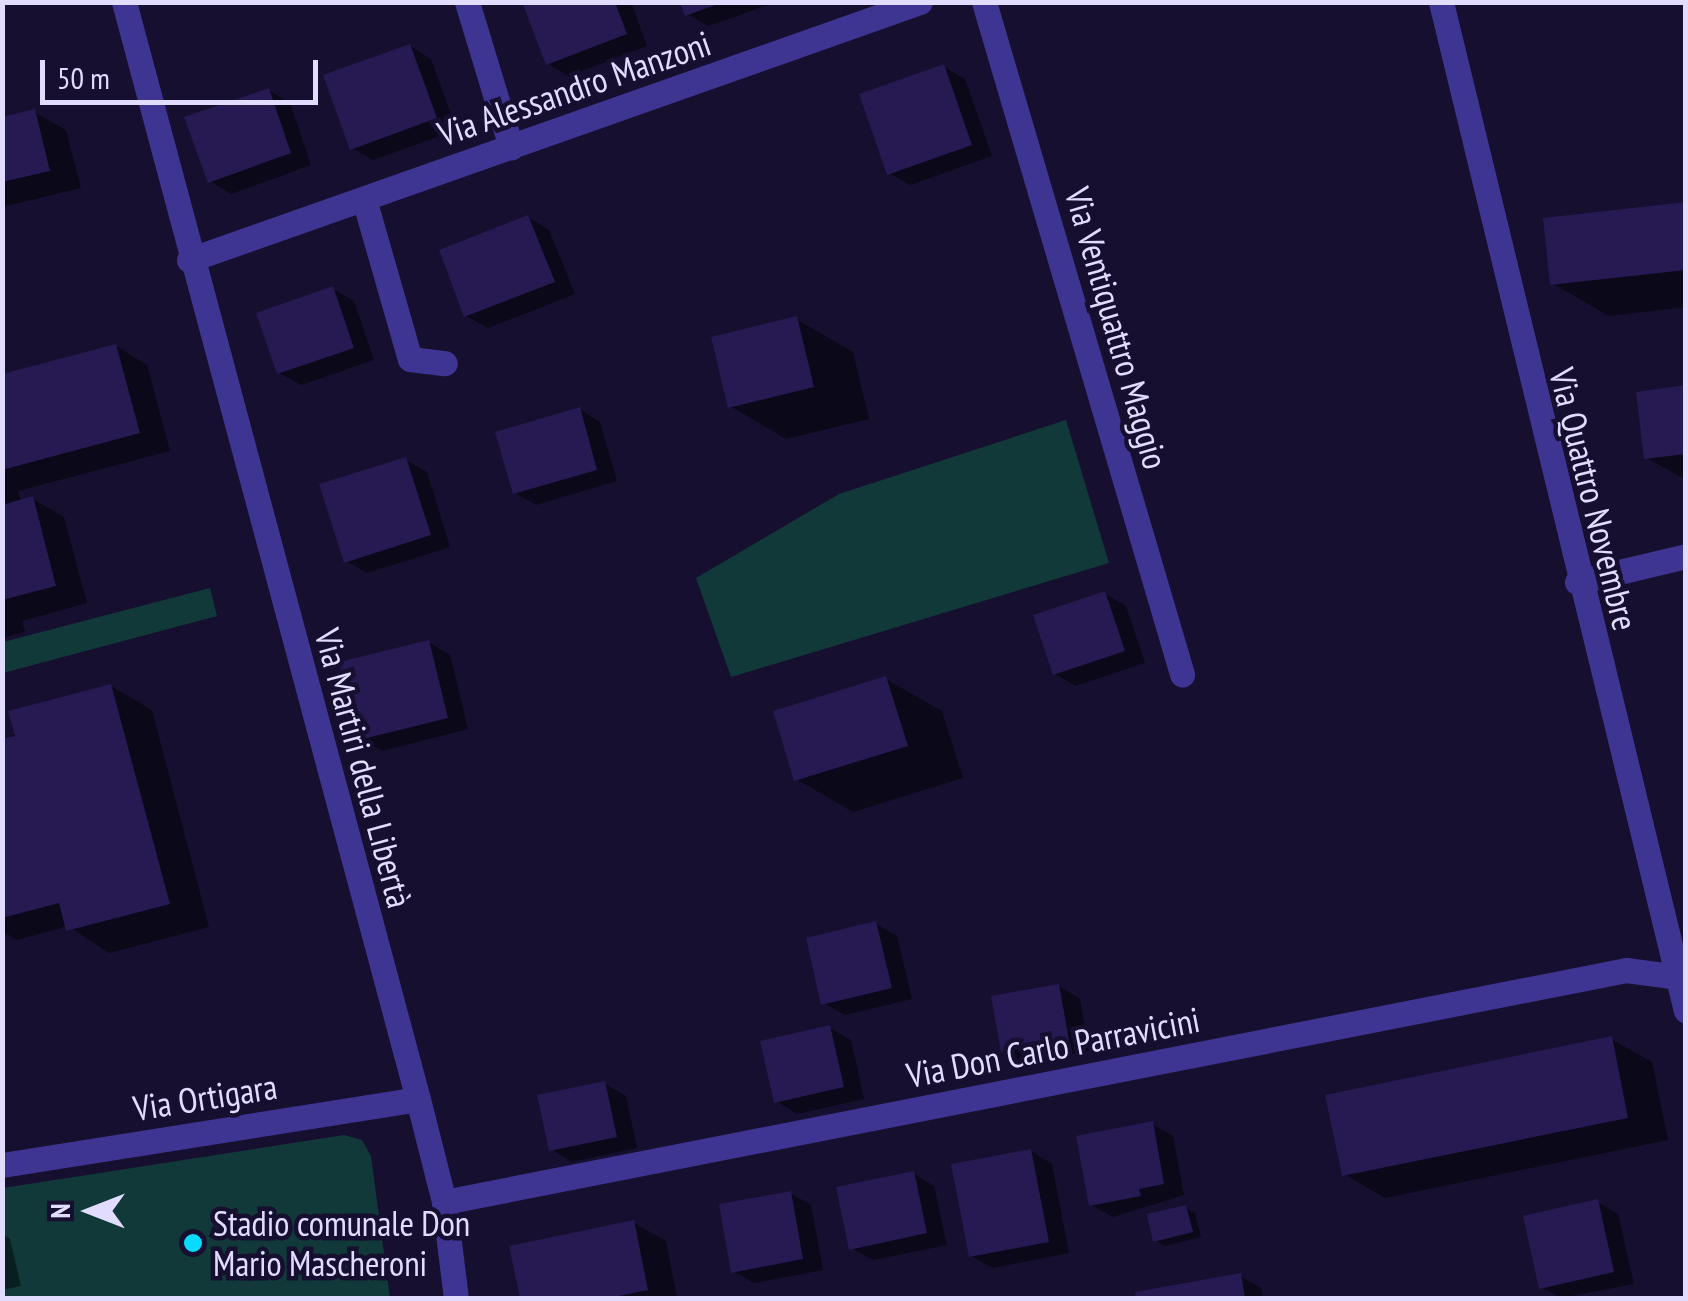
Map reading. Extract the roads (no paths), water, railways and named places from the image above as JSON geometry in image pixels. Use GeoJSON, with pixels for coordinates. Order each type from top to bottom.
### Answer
{"type":"FeatureCollection","features":[{"type":"Feature","properties":{"kind":"street","name":"Via Martiri della Libertà"},"geometry":{"type":"LineString","coordinates":[[124,2],[189,260],[418,1099],[444,1202],[456,1298]]}},
{"type":"Feature","properties":{"kind":"street"},"geometry":{"type":"LineString","coordinates":[[467,2],[511,147]]}},
{"type":"Feature","properties":{"kind":"street","name":"Via Alessandro Manzoni"},"geometry":{"type":"LineString","coordinates":[[189,260],[920,2]]}},
{"type":"Feature","properties":{"kind":"street","name":"Via Ventiquattro Maggio"},"geometry":{"type":"LineString","coordinates":[[984,2],[1182,674]]}},
{"type":"Feature","properties":{"kind":"street","name":"Via Quattro Novembre"},"geometry":{"type":"LineString","coordinates":[[1441,2],[1576,582],[1681,979],[1686,1011]]}},
{"type":"Feature","properties":{"kind":"street"},"geometry":{"type":"LineString","coordinates":[[364,198],[410,359],[445,363]]}},
{"type":"Feature","properties":{"kind":"street"},"geometry":{"type":"LineString","coordinates":[[1576,582],[1686,556]]}},
{"type":"Feature","properties":{"kind":"street","name":"Via Don Carlo Parravicini"},"geometry":{"type":"LineString","coordinates":[[444,1202],[1626,970],[1681,979]]}},
{"type":"Feature","properties":{"kind":"street","name":"Via Ortigara"},"geometry":{"type":"LineString","coordinates":[[2,1165],[418,1099]]}},
{"type":"Feature","properties":{"kind":"place","name":"Stadio comunale Don Mario Mascheroni"},"geometry":{"type":"Point","coordinates":[193,1243]}}]}
